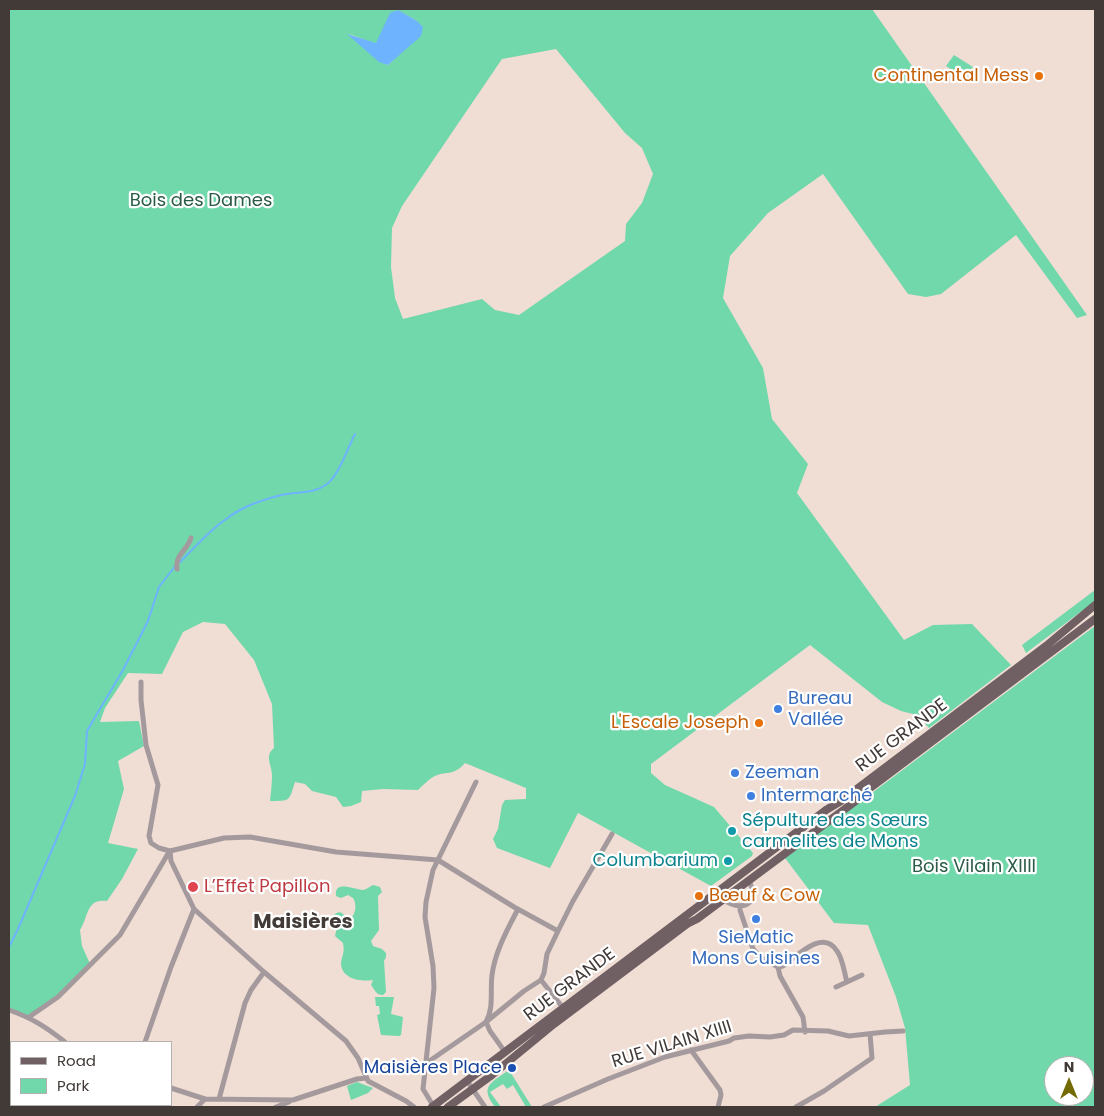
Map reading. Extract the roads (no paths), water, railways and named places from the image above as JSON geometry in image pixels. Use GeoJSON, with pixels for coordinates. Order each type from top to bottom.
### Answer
{"type":"FeatureCollection","features":[{"type":"Feature","properties":{"kind":"main road","name":"RUE GRANDE"},"geometry":{"type":"LineString","coordinates":[[434,1107],[1046,646],[1095,605]]}},
{"type":"Feature","properties":{"kind":"main road","name":"RUE GRANDE"},"geometry":{"type":"LineString","coordinates":[[448,1107],[554,1024],[858,800],[866,791],[1095,619]]}},
{"type":"Feature","properties":{"kind":"street"},"geometry":{"type":"LineString","coordinates":[[178,569],[176,562],[191,538]]}},
{"type":"Feature","properties":{"kind":"street"},"geometry":{"type":"LineString","coordinates":[[141,682],[146,745],[158,785],[149,836],[152,843],[159,848],[170,851],[224,838],[250,837],[336,852],[438,860],[558,931]]}},
{"type":"Feature","properties":{"kind":"street"},"geometry":{"type":"LineString","coordinates":[[434,1107],[423,1089],[434,988],[426,909],[433,870],[476,782]]}},
{"type":"Feature","properties":{"kind":"street"},"geometry":{"type":"LineString","coordinates":[[425,1064],[486,1022],[540,980],[558,931],[612,834]]}},
{"type":"Feature","properties":{"kind":"street"},"geometry":{"type":"LineString","coordinates":[[170,851],[171,861],[194,908],[264,972],[346,1041],[358,1058],[371,1083],[414,1107]]}},
{"type":"Feature","properties":{"kind":"street"},"geometry":{"type":"LineString","coordinates":[[29,1017],[58,997],[120,935],[170,851]]}},
{"type":"Feature","properties":{"kind":"street"},"geometry":{"type":"LineString","coordinates":[[725,887],[723,899],[732,905],[740,906],[746,904],[752,896],[753,893],[749,880]]}},
{"type":"Feature","properties":{"kind":"street"},"geometry":{"type":"LineString","coordinates":[[740,906],[753,949],[760,957],[778,967],[784,966],[813,943],[824,942],[837,949],[847,982]]}},
{"type":"Feature","properties":{"kind":"street"},"geometry":{"type":"LineString","coordinates":[[146,1041],[164,984],[194,908]]}},
{"type":"Feature","properties":{"kind":"street"},"geometry":{"type":"LineString","coordinates":[[486,1022],[491,1012],[493,970],[505,933],[518,909]]}},
{"type":"Feature","properties":{"kind":"street"},"geometry":{"type":"LineString","coordinates":[[778,967],[780,976],[803,1018],[805,1032]]}},
{"type":"Feature","properties":{"kind":"street"},"geometry":{"type":"LineString","coordinates":[[219,1099],[245,1003],[250,990],[264,972]]}},
{"type":"Feature","properties":{"kind":"street"},"geometry":{"type":"LineString","coordinates":[[836,987],[862,976]]}},
{"type":"Feature","properties":{"kind":"street"},"geometry":{"type":"LineString","coordinates":[[540,980],[564,1008]]}},
{"type":"Feature","properties":{"kind":"street"},"geometry":{"type":"LineString","coordinates":[[9,1010],[29,1017],[64,1041]]}},
{"type":"Feature","properties":{"kind":"street"},"geometry":{"type":"LineString","coordinates":[[486,1022],[505,1052]]}},
{"type":"Feature","properties":{"kind":"street","name":"RUE VILAIN XIIII"},"geometry":{"type":"LineString","coordinates":[[544,1107],[639,1067],[734,1038],[749,1036],[770,1037],[784,1035],[793,1030],[805,1032],[828,1031],[849,1036],[903,1031]]}},
{"type":"Feature","properties":{"kind":"street"},"geometry":{"type":"LineString","coordinates":[[796,1107],[872,1058],[870,1034]]}},
{"type":"Feature","properties":{"kind":"street"},"geometry":{"type":"LineString","coordinates":[[691,1050],[720,1090],[721,1095],[718,1107]]}},
{"type":"Feature","properties":{"kind":"street"},"geometry":{"type":"LineString","coordinates":[[276,1107],[358,1079],[367,1078]]}},
{"type":"Feature","properties":{"kind":"street"},"geometry":{"type":"LineString","coordinates":[[467,1081],[485,1107]]}},
{"type":"Feature","properties":{"kind":"street"},"geometry":{"type":"LineString","coordinates":[[172,1088],[205,1098],[293,1100]]}},
{"type":"Feature","properties":{"kind":"street"},"geometry":{"type":"LineString","coordinates":[[197,1107],[205,1098]]}},
{"type":"Feature","properties":{"kind":"water"},"geometry":{"type":"Polygon","coordinates":[[[398,10],[417,21],[423,27],[421,36],[388,65],[379,62],[347,34],[376,43],[390,13],[398,10]]]}},
{"type":"Feature","properties":{"kind":"waterway"},"geometry":{"type":"LineString","coordinates":[[180,562],[215,527],[246,507],[280,495],[313,491],[327,484],[339,468],[355,434]]}},
{"type":"Feature","properties":{"kind":"waterway"},"geometry":{"type":"LineString","coordinates":[[9,947],[75,796],[85,764],[87,731],[123,670],[148,621],[159,587],[176,565]]}},
{"type":"Feature","properties":{"kind":"place","name":"Continental Mess"},"geometry":{"type":"Point","coordinates":[1039,76]}},
{"type":"Feature","properties":{"kind":"place","name":"Bureau Vallée"},"geometry":{"type":"Point","coordinates":[778,709]}},
{"type":"Feature","properties":{"kind":"place","name":"L'Escale Joseph"},"geometry":{"type":"Point","coordinates":[759,723]}},
{"type":"Feature","properties":{"kind":"place","name":"Zeeman"},"geometry":{"type":"Point","coordinates":[735,773]}},
{"type":"Feature","properties":{"kind":"place","name":"Intermarché"},"geometry":{"type":"Point","coordinates":[751,796]}},
{"type":"Feature","properties":{"kind":"place","name":"Sépulture des Sœurs carmelites de Mons"},"geometry":{"type":"Point","coordinates":[732,831]}},
{"type":"Feature","properties":{"kind":"place","name":"Columbarium"},"geometry":{"type":"Point","coordinates":[728,861]}},
{"type":"Feature","properties":{"kind":"place","name":"L’Effet Papillon"},"geometry":{"type":"Point","coordinates":[193,887]}},
{"type":"Feature","properties":{"kind":"place","name":"Bœuf & Cow"},"geometry":{"type":"Point","coordinates":[699,896]}},
{"type":"Feature","properties":{"kind":"place","name":"SieMatic Mons Cuisines"},"geometry":{"type":"Point","coordinates":[756,919]}},
{"type":"Feature","properties":{"kind":"place","name":"Maisières Place"},"geometry":{"type":"Point","coordinates":[512,1068]}},
{"type":"Feature","properties":{"kind":"district","name":"Maisières"},"geometry":{"type":"Point","coordinates":[303,923]}},
{"type":"Feature","properties":{"kind":"park label","name":"Bois des Dames"},"geometry":{"type":"Point","coordinates":[201,201]}},
{"type":"Feature","properties":{"kind":"park label","name":"Bois Vilain XIIII"},"geometry":{"type":"Point","coordinates":[974,867]}}]}
